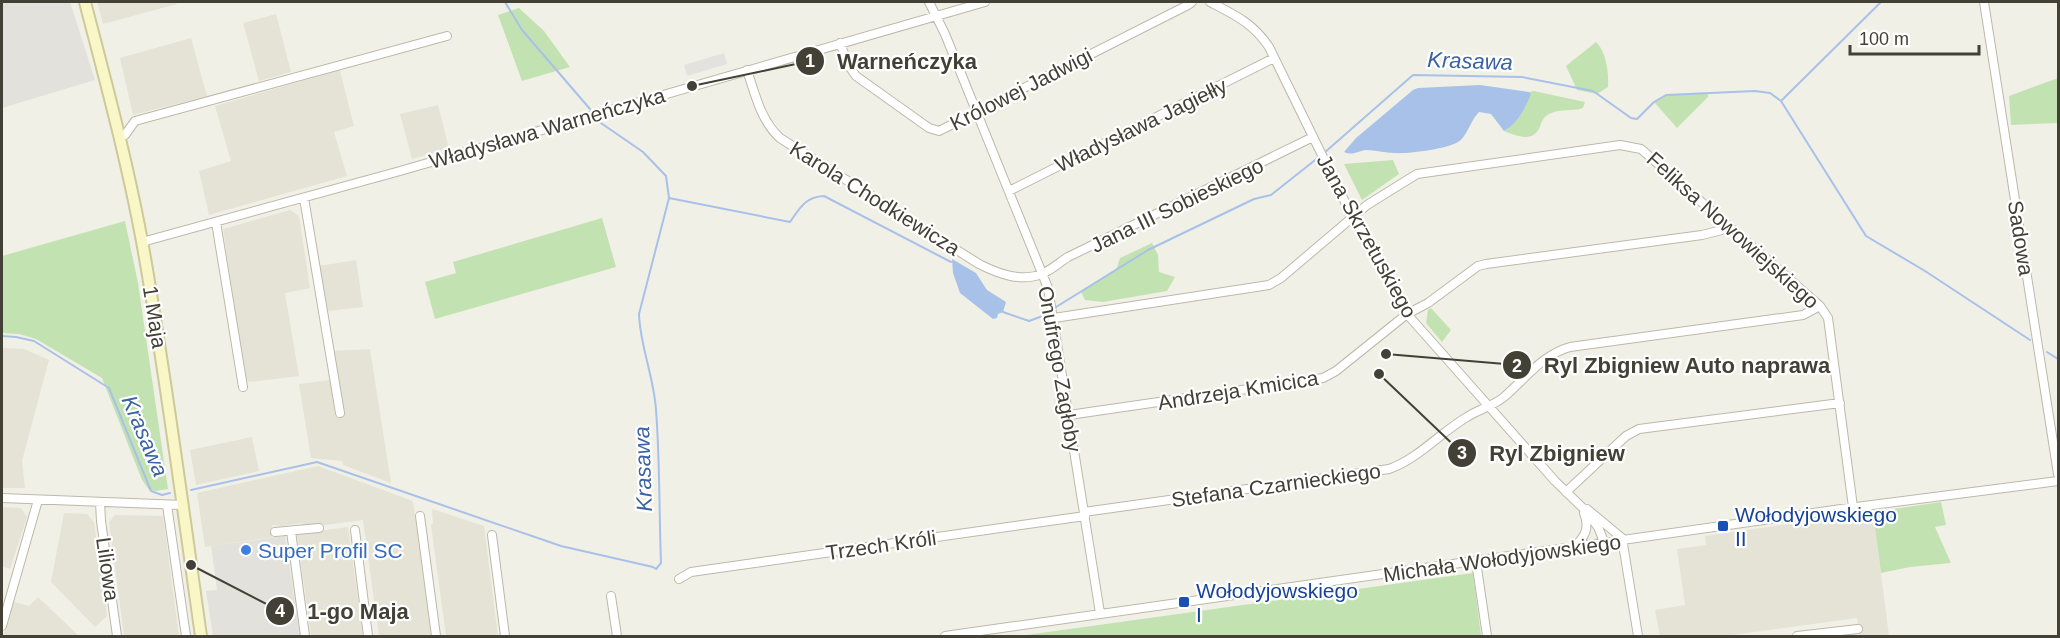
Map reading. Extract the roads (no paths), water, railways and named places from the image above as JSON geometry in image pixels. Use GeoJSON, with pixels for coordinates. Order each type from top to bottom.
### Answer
{"type":"FeatureCollection","features":[{"type":"Feature","properties":{"kind":"main road","name":"1 Maja"},"geometry":{"type":"LineString","coordinates":[[85,2],[119,137],[142,242],[201,636]]}},
{"type":"Feature","properties":{"kind":"street","name":"Onufrego Zagłoby"},"geometry":{"type":"LineString","coordinates":[[930,2],[1048,288],[1100,613]]}},
{"type":"Feature","properties":{"kind":"street","name":"Władysława Warneńczyka"},"geometry":{"type":"LineString","coordinates":[[142,242],[304,198],[985,2]]}},
{"type":"Feature","properties":{"kind":"street","name":"Królowej Jadwigi"},"geometry":{"type":"LineString","coordinates":[[840,43],[849,66],[856,76],[935,130],[944,129],[1192,2]]}},
{"type":"Feature","properties":{"kind":"street"},"geometry":{"type":"LineString","coordinates":[[1210,2],[1255,29],[1274,58]]}},
{"type":"Feature","properties":{"kind":"street","name":"Sadowa"},"geometry":{"type":"LineString","coordinates":[[1984,2],[2058,474]]}},
{"type":"Feature","properties":{"kind":"street"},"geometry":{"type":"LineString","coordinates":[[119,137],[125,135],[135,121],[447,36]]}},
{"type":"Feature","properties":{"kind":"street","name":"Jana Skrzetuskiego"},"geometry":{"type":"LineString","coordinates":[[1274,58],[1353,217],[1407,314],[1566,492],[1620,534],[1623,541]]}},
{"type":"Feature","properties":{"kind":"street","name":"Władysława Jagiełły"},"geometry":{"type":"LineString","coordinates":[[1009,191],[1274,58]]}},
{"type":"Feature","properties":{"kind":"street","name":"Karola Chodkiewicza"},"geometry":{"type":"LineString","coordinates":[[747,70],[765,121],[780,138],[987,268],[1007,276],[1027,278],[1042,274]]}},
{"type":"Feature","properties":{"kind":"street","name":"Jana III Sobieskiego"},"geometry":{"type":"LineString","coordinates":[[1042,274],[1068,257],[1313,137]]}},
{"type":"Feature","properties":{"kind":"street","name":"Feliksa Nowowiejskiego"},"geometry":{"type":"LineString","coordinates":[[1053,312],[1269,285],[1281,278],[1353,217],[1417,174],[1620,145],[1641,149],[1820,306],[1830,323],[1853,507]]}},
{"type":"Feature","properties":{"kind":"street"},"geometry":{"type":"LineString","coordinates":[[304,198],[340,413]]}},
{"type":"Feature","properties":{"kind":"street"},"geometry":{"type":"LineString","coordinates":[[216,222],[243,387]]}},
{"type":"Feature","properties":{"kind":"street","name":"Andrzeja Kmicica"},"geometry":{"type":"LineString","coordinates":[[1069,415],[1323,378],[1336,371],[1407,314],[1428,303],[1468,272],[1486,264],[1702,235],[1722,230],[1727,225]]}},
{"type":"Feature","properties":{"kind":"street","name":"Stefana Czarnieckiego"},"geometry":{"type":"LineString","coordinates":[[1085,514],[1389,469],[1403,463],[1468,416],[1507,394],[1556,351],[1570,347],[1803,315],[1820,306]]}},
{"type":"Feature","properties":{"kind":"street"},"geometry":{"type":"LineString","coordinates":[[1566,492],[1626,436],[1639,429],[1840,403]]}},
{"type":"Feature","properties":{"kind":"street","name":"Michała Wołodyjowskiego"},"geometry":{"type":"LineString","coordinates":[[945,636],[1853,507],[2058,481]]}},
{"type":"Feature","properties":{"kind":"street"},"geometry":{"type":"LineString","coordinates":[[2,498],[183,505]]}},
{"type":"Feature","properties":{"kind":"street"},"geometry":{"type":"LineString","coordinates":[[2,626],[38,500]]}},
{"type":"Feature","properties":{"kind":"street","name":"Liliowa"},"geometry":{"type":"LineString","coordinates":[[100,502],[117,636]]}},
{"type":"Feature","properties":{"kind":"street"},"geometry":{"type":"LineString","coordinates":[[1573,548],[1585,536],[1588,525],[1579,504]]}},
{"type":"Feature","properties":{"kind":"street","name":"Jana Skrzetuskiego"},"geometry":{"type":"LineString","coordinates":[[1579,504],[1598,527],[1605,544]]}},
{"type":"Feature","properties":{"kind":"street"},"geometry":{"type":"LineString","coordinates":[[167,505],[186,636]]}},
{"type":"Feature","properties":{"kind":"street","name":"Trzech Króli"},"geometry":{"type":"LineString","coordinates":[[679,579],[691,572],[1085,514]]}},
{"type":"Feature","properties":{"kind":"street"},"geometry":{"type":"LineString","coordinates":[[420,516],[436,636]]}},
{"type":"Feature","properties":{"kind":"street"},"geometry":{"type":"LineString","coordinates":[[275,532],[319,528]]}},
{"type":"Feature","properties":{"kind":"street"},"geometry":{"type":"LineString","coordinates":[[355,530],[368,636]]}},
{"type":"Feature","properties":{"kind":"street"},"geometry":{"type":"LineString","coordinates":[[291,531],[305,636]]}},
{"type":"Feature","properties":{"kind":"street"},"geometry":{"type":"LineString","coordinates":[[492,535],[505,636]]}},
{"type":"Feature","properties":{"kind":"street"},"geometry":{"type":"LineString","coordinates":[[1623,541],[1638,636]]}},
{"type":"Feature","properties":{"kind":"street"},"geometry":{"type":"LineString","coordinates":[[1476,561],[1487,636]]}},
{"type":"Feature","properties":{"kind":"street"},"geometry":{"type":"LineString","coordinates":[[611,596],[617,636]]}},
{"type":"Feature","properties":{"kind":"street"},"geometry":{"type":"LineString","coordinates":[[1797,636],[1858,629]]}},
{"type":"Feature","properties":{"kind":"water"},"geometry":{"type":"Polygon","coordinates":[[[1480,85],[1531,94],[1520,115],[1504,131],[1491,114],[1479,112],[1461,140],[1452,145],[1409,153],[1366,150],[1353,153],[1344,152],[1356,138],[1413,90],[1480,85]]]}},
{"type":"Feature","properties":{"kind":"water"},"geometry":{"type":"Polygon","coordinates":[[[952,259],[976,273],[987,290],[1006,302],[1003,312],[998,314],[997,318],[993,319],[960,293],[953,273],[952,259]]]}},
{"type":"Feature","properties":{"kind":"waterway"},"geometry":{"type":"LineString","coordinates":[[505,2],[522,30],[590,109]]}},
{"type":"Feature","properties":{"kind":"waterway","name":"Krasawa"},"geometry":{"type":"LineString","coordinates":[[1781,101],[1881,2]]}},
{"type":"Feature","properties":{"kind":"waterway","name":"Krasawa"},"geometry":{"type":"LineString","coordinates":[[1324,153],[1413,75],[1522,77],[1593,91],[1631,118],[1637,119],[1654,102],[1666,95],[1755,91],[1770,93],[1781,101],[1866,236],[1925,271],[2030,340]]}},
{"type":"Feature","properties":{"kind":"waterway"},"geometry":{"type":"LineString","coordinates":[[598,121],[643,152],[666,176],[669,198]]}},
{"type":"Feature","properties":{"kind":"waterway","name":"Krasawa"},"geometry":{"type":"LineString","coordinates":[[1003,312],[1029,321],[1040,317],[1148,250],[1254,199],[1271,195],[1319,157]]}},
{"type":"Feature","properties":{"kind":"waterway","name":"Krasawa"},"geometry":{"type":"LineString","coordinates":[[191,490],[317,462],[561,546],[656,569],[661,563],[655,398],[639,314],[669,198],[790,222],[808,201],[824,196],[951,262]]}},
{"type":"Feature","properties":{"kind":"waterway","name":"Krasawa"},"geometry":{"type":"LineString","coordinates":[[2,336],[34,341],[109,388],[151,491],[162,495],[170,493]]}},
{"type":"Feature","properties":{"kind":"waterway"},"geometry":{"type":"LineString","coordinates":[[2047,352],[2058,359]]}},
{"type":"Feature","properties":{"kind":"place","name":"Warneńczyka"},"geometry":{"type":"Point","coordinates":[692,86]}},
{"type":"Feature","properties":{"kind":"place","name":"Ryl Zbigniew Auto naprawa"},"geometry":{"type":"Point","coordinates":[1386,354]}},
{"type":"Feature","properties":{"kind":"place","name":"Ryl Zbigniew"},"geometry":{"type":"Point","coordinates":[1379,374]}},
{"type":"Feature","properties":{"kind":"place","name":"Wołodyjowskiego II"},"geometry":{"type":"Point","coordinates":[1723,526]}},
{"type":"Feature","properties":{"kind":"place","name":"Super Profil SC"},"geometry":{"type":"Point","coordinates":[246,550]}},
{"type":"Feature","properties":{"kind":"place","name":"1-go Maja"},"geometry":{"type":"Point","coordinates":[191,565]}},
{"type":"Feature","properties":{"kind":"place","name":"Wołodyjowskiego I"},"geometry":{"type":"Point","coordinates":[1184,602]}}]}
